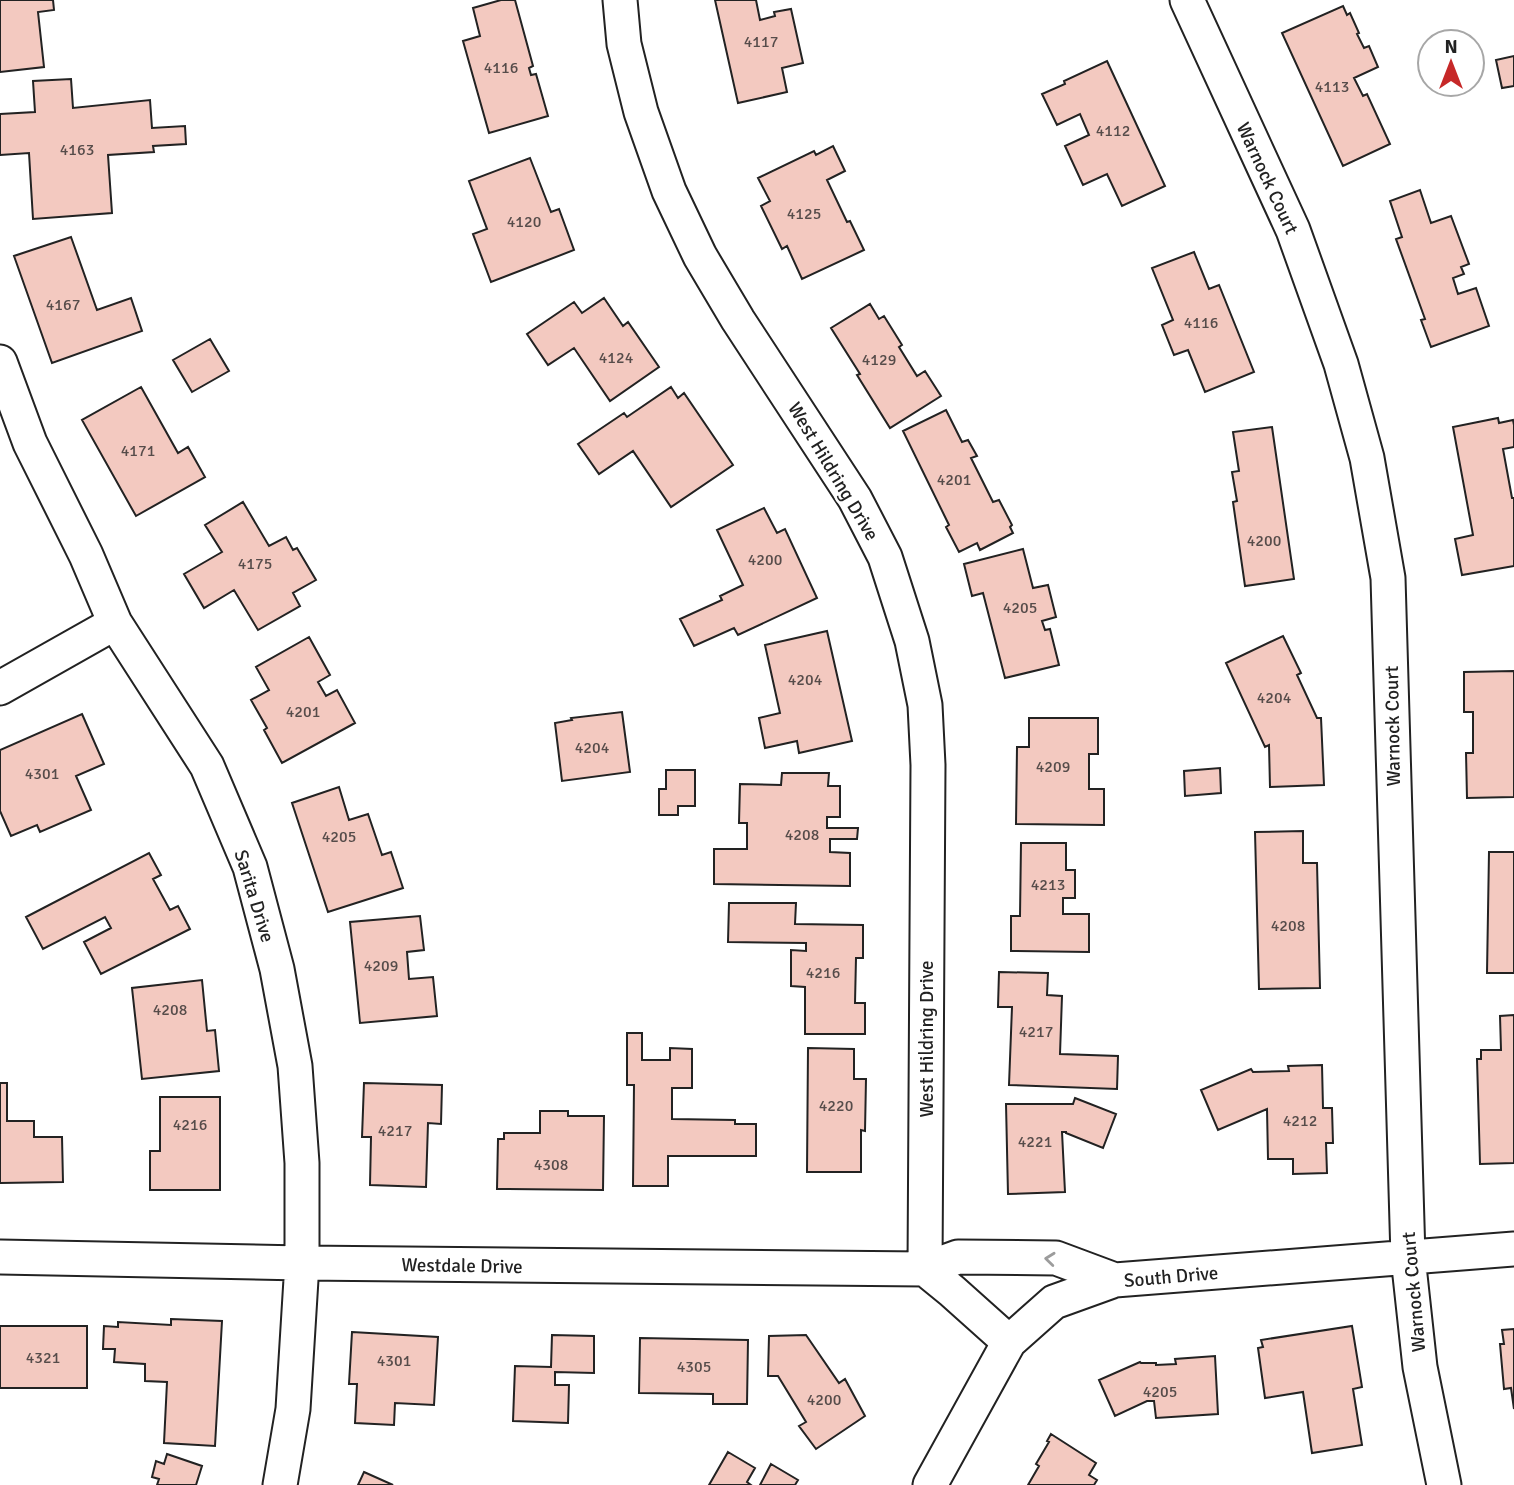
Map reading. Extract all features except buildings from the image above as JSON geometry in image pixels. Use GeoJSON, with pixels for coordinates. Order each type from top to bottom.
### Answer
{"type":"FeatureCollection","features":[{"type":"Feature","properties":{"kind":"street","name":"West Hildring Drive"},"geometry":{"type":"LineString","coordinates":[[620,0],[624,44],[635,90],[669,191],[700,256],[732,310],[855,499],[885,557],[912,641],[925,705],[928,765],[925,1269]]}},
{"type":"Feature","properties":{"kind":"street","name":"Warnock Court"},"geometry":{"type":"LineString","coordinates":[[1187,0],[1293,230],[1341,364],[1369,471],[1388,578],[1409,1257],[1420,1367],[1444,1485]]}},
{"type":"Feature","properties":{"kind":"street","name":"Sarita Drive"},"geometry":{"type":"LineString","coordinates":[[0,362],[30,443],[86,555],[115,623],[207,766],[250,867],[276,969],[295,1066],[302,1163],[302,1263],[293,1409],[280,1485]]}},
{"type":"Feature","properties":{"kind":"street"},"geometry":{"type":"LineString","coordinates":[[0,688],[115,623]]}},
{"type":"Feature","properties":{"kind":"street","name":"South Drive"},"geometry":{"type":"LineString","coordinates":[[930,1485],[1009,1342],[1054,1302],[1115,1280],[1514,1249]]}},
{"type":"Feature","properties":{"kind":"street","name":"Westdale Drive"},"geometry":{"type":"LineString","coordinates":[[0,1256],[302,1263],[925,1269],[958,1257],[1056,1258],[1115,1280]]}},
{"type":"Feature","properties":{"kind":"street"},"geometry":{"type":"LineString","coordinates":[[925,1269],[1009,1342]]}}]}
